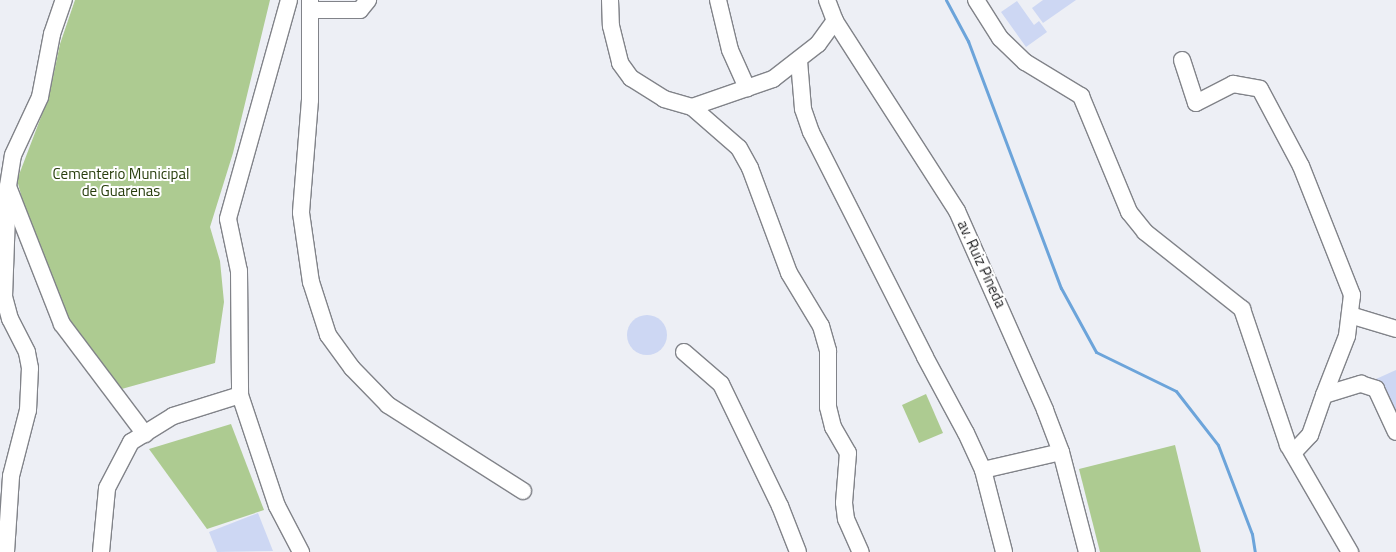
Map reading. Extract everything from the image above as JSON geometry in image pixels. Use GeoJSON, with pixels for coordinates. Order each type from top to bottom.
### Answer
{"type":"FeatureCollection","features":[{"type":"Feature","properties":{"kind":"street"},"geometry":{"type":"LineString","coordinates":[[6,552],[11,476],[28,410],[30,368],[27,352],[10,319],[4,297],[8,186],[13,155],[40,98],[52,34],[64,0]]}},
{"type":"Feature","properties":{"kind":"street"},"geometry":{"type":"LineString","coordinates":[[289,0],[228,219],[238,271],[240,395],[277,506],[301,552]]}},
{"type":"Feature","properties":{"kind":"street"},"geometry":{"type":"LineString","coordinates":[[368,0],[360,10],[310,5],[310,100],[301,213],[310,282],[328,335],[352,368],[388,405],[523,491]]}},
{"type":"Feature","properties":{"kind":"street"},"geometry":{"type":"LineString","coordinates":[[610,0],[611,26],[620,63],[631,78],[664,99],[692,107],[738,148],[750,168],[781,255],[821,326],[828,351],[828,407],[832,427],[848,454],[844,503],[846,519],[861,552]]}},
{"type":"Feature","properties":{"kind":"street"},"geometry":{"type":"LineString","coordinates":[[718,0],[730,50],[748,88]]}},
{"type":"Feature","properties":{"kind":"street","name":"av. Ruiz Pineda"},"geometry":{"type":"LineString","coordinates":[[827,0],[835,22],[957,211],[1020,349],[1061,452],[1088,552]]}},
{"type":"Feature","properties":{"kind":"street"},"geometry":{"type":"LineString","coordinates":[[976,0],[1000,38],[1026,62],[1081,96],[1129,212],[1145,232],[1242,309],[1293,453],[1350,552]]}},
{"type":"Feature","properties":{"kind":"street"},"geometry":{"type":"LineString","coordinates":[[692,107],[773,79],[799,61],[835,22]]}},
{"type":"Feature","properties":{"kind":"street"},"geometry":{"type":"LineString","coordinates":[[1182,60],[1196,103],[1233,84],[1260,89],[1301,166],[1352,295],[1347,336],[1310,435],[1293,453]]}},
{"type":"Feature","properties":{"kind":"street"},"geometry":{"type":"LineString","coordinates":[[799,61],[802,109],[811,132],[983,470],[1004,552]]}},
{"type":"Feature","properties":{"kind":"street"},"geometry":{"type":"LineString","coordinates":[[8,186],[62,324],[145,434]]}},
{"type":"Feature","properties":{"kind":"street"},"geometry":{"type":"LineString","coordinates":[[1350,316],[1396,328]]}},
{"type":"Feature","properties":{"kind":"street"},"geometry":{"type":"LineString","coordinates":[[684,352],[721,384],[780,506],[798,552]]}},
{"type":"Feature","properties":{"kind":"street"},"geometry":{"type":"LineString","coordinates":[[1324,396],[1362,384],[1376,389],[1396,432]]}},
{"type":"Feature","properties":{"kind":"street"},"geometry":{"type":"LineString","coordinates":[[101,552],[107,488],[131,442],[173,416],[240,395]]}},
{"type":"Feature","properties":{"kind":"street"},"geometry":{"type":"LineString","coordinates":[[983,470],[1061,452]]}},
{"type":"Feature","properties":{"kind":"green space","name":"Cementerio Municipal de Guarenas"},"geometry":{"type":"Polygon","coordinates":[[[75,0],[270,0],[233,153],[210,227],[220,261],[224,302],[215,363],[118,390],[71,329],[34,242],[17,180],[49,96],[60,44],[75,0]]]}},
{"type":"Feature","properties":{"kind":"green space"},"geometry":{"type":"Polygon","coordinates":[[[926,394],[943,433],[919,443],[902,405],[926,394]]]}},
{"type":"Feature","properties":{"kind":"green space"},"geometry":{"type":"Polygon","coordinates":[[[231,424],[264,510],[207,529],[149,449],[231,424]]]}},
{"type":"Feature","properties":{"kind":"green space"},"geometry":{"type":"Polygon","coordinates":[[[1175,445],[1201,552],[1100,552],[1079,469],[1175,445]]]}},
{"type":"Feature","properties":{"kind":"building"},"geometry":{"type":"Polygon","coordinates":[[[1043,0],[1076,0],[1043,23],[1032,8],[1043,0]]]}},
{"type":"Feature","properties":{"kind":"building"},"geometry":{"type":"Polygon","coordinates":[[[1017,1],[1034,25],[1039,21],[1047,32],[1026,47],[1001,12],[1017,1]]]}},
{"type":"Feature","properties":{"kind":"building"},"geometry":{"type":"Polygon","coordinates":[[[647,315],[661,321],[667,335],[661,349],[647,355],[633,349],[627,335],[633,321],[647,315]]]}},
{"type":"Feature","properties":{"kind":"building"},"geometry":{"type":"Polygon","coordinates":[[[1396,370],[1396,423],[1376,379],[1396,370]]]}},
{"type":"Feature","properties":{"kind":"building"},"geometry":{"type":"Polygon","coordinates":[[[258,513],[273,551],[217,552],[209,532],[258,513]]]}},
{"type":"Feature","properties":{"kind":"waterway"},"geometry":{"type":"LineString","coordinates":[[946,0],[968,41],[1061,288],[1096,352],[1176,391],[1218,445],[1252,534],[1255,552]]}}]}
